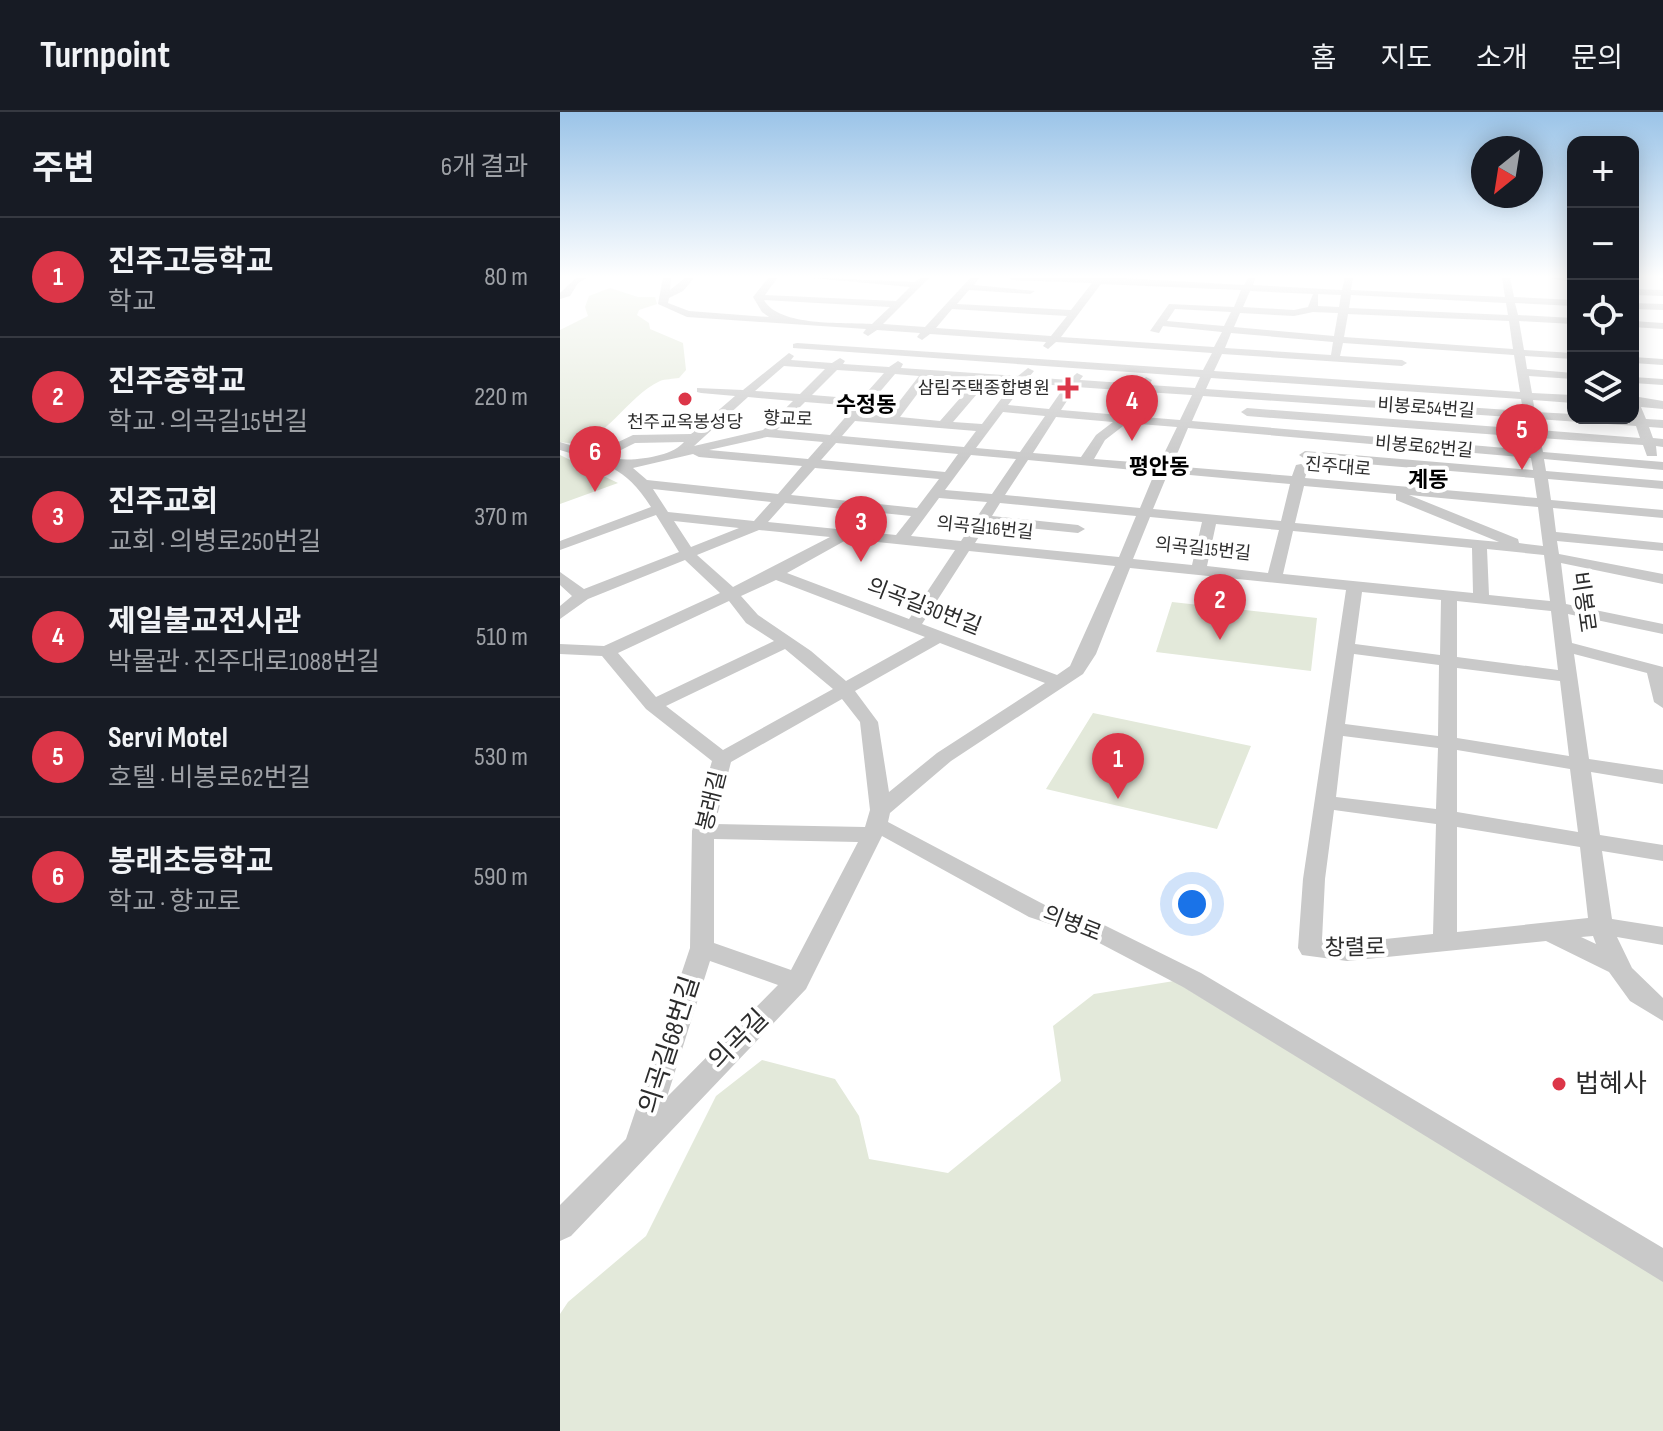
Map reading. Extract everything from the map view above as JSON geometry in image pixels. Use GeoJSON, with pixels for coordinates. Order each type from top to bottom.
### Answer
{"type":"FeatureCollection","features":[{"type":"Feature","properties":{"kind":"street"},"geometry":{"type":"LineString","coordinates":[[683,452],[706,427],[783,363],[799,339]]}},
{"type":"Feature","properties":{"kind":"street"},"geometry":{"type":"LineString","coordinates":[[706,427],[767,433],[862,339]]}},
{"type":"Feature","properties":{"kind":"street"},"geometry":{"type":"LineString","coordinates":[[560,614],[582,596],[758,525],[921,339]]}},
{"type":"Feature","properties":{"kind":"street"},"geometry":{"type":"LineString","coordinates":[[955,375],[985,339]]}},
{"type":"Feature","properties":{"kind":"street"},"geometry":{"type":"LineString","coordinates":[[1044,339],[1402,363]]}},
{"type":"Feature","properties":{"kind":"street"},"geometry":{"type":"LineString","coordinates":[[901,539],[1053,339]]}},
{"type":"Feature","properties":{"kind":"street"},"geometry":{"type":"LineString","coordinates":[[1146,346],[1151,339]]}},
{"type":"Feature","properties":{"kind":"street"},"geometry":{"type":"LineString","coordinates":[[1085,462],[1100,438],[1124,419],[1169,339]]}},
{"type":"Feature","properties":{"kind":"street"},"geometry":{"type":"LineString","coordinates":[[1164,469],[1223,339]]}},
{"type":"Feature","properties":{"kind":"street"},"geometry":{"type":"LineString","coordinates":[[1271,378],[1287,339]]}},
{"type":"Feature","properties":{"kind":"street"},"geometry":{"type":"LineString","coordinates":[[1275,577],[1296,481],[1323,401],[1339,339]]}},
{"type":"Feature","properties":{"kind":"street"},"geometry":{"type":"LineString","coordinates":[[1399,387],[1406,339]]}},
{"type":"Feature","properties":{"kind":"street"},"geometry":{"type":"LineString","coordinates":[[1463,339],[1567,355]]}},
{"type":"Feature","properties":{"kind":"street","name":"비봉로"},"geometry":{"type":"LineString","coordinates":[[1517,339],[1541,474],[1547,548],[1559,607],[1601,926]]}},
{"type":"Feature","properties":{"kind":"street"},"geometry":{"type":"LineString","coordinates":[[913,625],[1099,343]]}},
{"type":"Feature","properties":{"kind":"street"},"geometry":{"type":"LineString","coordinates":[[797,346],[1567,399]]}},
{"type":"Feature","properties":{"kind":"street"},"geometry":{"type":"LineString","coordinates":[[1639,360],[1663,362]]}},
{"type":"Feature","properties":{"kind":"street"},"geometry":{"type":"LineString","coordinates":[[783,363],[1567,417]]}},
{"type":"Feature","properties":{"kind":"street"},"geometry":{"type":"LineString","coordinates":[[1522,372],[1567,376]]}},
{"type":"Feature","properties":{"kind":"street"},"geometry":{"type":"LineString","coordinates":[[892,420],[927,373]]}},
{"type":"Feature","properties":{"kind":"street"},"geometry":{"type":"LineString","coordinates":[[944,424],[985,377]]}},
{"type":"Feature","properties":{"kind":"street"},"geometry":{"type":"LineString","coordinates":[[1639,380],[1663,382]]}},
{"type":"Feature","properties":{"kind":"street"},"geometry":{"type":"LineString","coordinates":[[1416,492],[1420,388]]}},
{"type":"Feature","properties":{"kind":"street"},"geometry":{"type":"LineString","coordinates":[[701,390],[864,403]]}},
{"type":"Feature","properties":{"kind":"street"},"geometry":{"type":"LineString","coordinates":[[1241,429],[1253,396]]}},
{"type":"Feature","properties":{"kind":"street"},"geometry":{"type":"LineString","coordinates":[[1639,403],[1663,405]]}},
{"type":"Feature","properties":{"kind":"street"},"geometry":{"type":"LineString","coordinates":[[1000,408],[1660,466]]}},
{"type":"Feature","properties":{"kind":"street","name":"비봉로54번길"},"geometry":{"type":"LineString","coordinates":[[1247,412],[1656,442]]}},
{"type":"Feature","properties":{"kind":"street"},"geometry":{"type":"LineString","coordinates":[[1639,414],[1656,442],[1663,486]]}},
{"type":"Feature","properties":{"kind":"street"},"geometry":{"type":"LineString","coordinates":[[850,417],[985,428]]}},
{"type":"Feature","properties":{"kind":"street"},"geometry":{"type":"LineString","coordinates":[[1639,422],[1663,424]]}},
{"type":"Feature","properties":{"kind":"street","name":"향교로"},"geometry":{"type":"LineString","coordinates":[[623,454],[683,452],[767,433],[1118,465]]}},
{"type":"Feature","properties":{"kind":"street"},"geometry":{"type":"LineString","coordinates":[[560,446],[596,457],[623,454],[633,439],[694,438]]}},
{"type":"Feature","properties":{"kind":"street"},"geometry":{"type":"LineString","coordinates":[[683,452],[948,476]]}},
{"type":"Feature","properties":{"kind":"street"},"geometry":{"type":"LineString","coordinates":[[596,457],[623,454]]}},
{"type":"Feature","properties":{"kind":"street"},"geometry":{"type":"LineString","coordinates":[[623,454],[664,512],[688,553],[752,619],[805,655],[845,690],[869,722],[877,823],[703,831]]}},
{"type":"Feature","properties":{"kind":"street","name":"비봉로62번길"},"geometry":{"type":"LineString","coordinates":[[1305,455],[1663,486]]}},
{"type":"Feature","properties":{"kind":"street"},"geometry":{"type":"LineString","coordinates":[[1118,465],[1164,469]]}},
{"type":"Feature","properties":{"kind":"street"},"geometry":{"type":"LineString","coordinates":[[1118,465],[1164,469]]}},
{"type":"Feature","properties":{"kind":"street","name":"진주대로"},"geometry":{"type":"LineString","coordinates":[[1164,469],[1663,514]]}},
{"type":"Feature","properties":{"kind":"street","name":"의곡길"},"geometry":{"type":"LineString","coordinates":[[560,1226],[639,1141],[797,982],[877,823],[944,757],[1077,670],[1087,654],[1164,469]]}},
{"type":"Feature","properties":{"kind":"street"},"geometry":{"type":"LineString","coordinates":[[643,484],[920,513]]}},
{"type":"Feature","properties":{"kind":"street"},"geometry":{"type":"LineString","coordinates":[[1379,488],[1547,548],[1663,579]]}},
{"type":"Feature","properties":{"kind":"street"},"geometry":{"type":"LineString","coordinates":[[935,493],[1479,545],[1663,547]]}},
{"type":"Feature","properties":{"kind":"street"},"geometry":{"type":"LineString","coordinates":[[1066,556],[1090,507]]}},
{"type":"Feature","properties":{"kind":"street"},"geometry":{"type":"LineString","coordinates":[[560,546],[664,512]]}},
{"type":"Feature","properties":{"kind":"street","name":"의곡길16번길"},"geometry":{"type":"LineString","coordinates":[[664,512],[758,525],[1126,560]]}},
{"type":"Feature","properties":{"kind":"street"},"geometry":{"type":"LineString","coordinates":[[984,519],[1078,529]]}},
{"type":"Feature","properties":{"kind":"street"},"geometry":{"type":"LineString","coordinates":[[1199,569],[1210,519]]}},
{"type":"Feature","properties":{"kind":"street"},"geometry":{"type":"LineString","coordinates":[[560,649],[607,651],[775,574],[846,534]]}},
{"type":"Feature","properties":{"kind":"street"},"geometry":{"type":"LineString","coordinates":[[1479,545],[1481,599]]}},
{"type":"Feature","properties":{"kind":"street","name":"의곡길15번길"},"geometry":{"type":"LineString","coordinates":[[1126,560],[1559,607],[1663,629]]}},
{"type":"Feature","properties":{"kind":"street","name":"의곡길30번길"},"geometry":{"type":"LineString","coordinates":[[775,574],[1058,682]]}},
{"type":"Feature","properties":{"kind":"street"},"geometry":{"type":"LineString","coordinates":[[560,577],[582,596]]}},
{"type":"Feature","properties":{"kind":"street"},"geometry":{"type":"LineString","coordinates":[[1355,584],[1324,802],[1447,818],[1663,853]]}},
{"type":"Feature","properties":{"kind":"street"},"geometry":{"type":"LineString","coordinates":[[1445,942],[1449,595]]}},
{"type":"Feature","properties":{"kind":"street"},"geometry":{"type":"LineString","coordinates":[[722,759],[939,636]]}},
{"type":"Feature","properties":{"kind":"street"},"geometry":{"type":"LineString","coordinates":[[653,705],[784,643]]}},
{"type":"Feature","properties":{"kind":"street"},"geometry":{"type":"LineString","coordinates":[[1564,646],[1659,671],[1663,702]]}},
{"type":"Feature","properties":{"kind":"street"},"geometry":{"type":"LineString","coordinates":[[1345,648],[1569,677]]}},
{"type":"Feature","properties":{"kind":"street","name":"봉래길"},"geometry":{"type":"LineString","coordinates":[[607,651],[653,705],[722,759],[703,831],[702,948]]}},
{"type":"Feature","properties":{"kind":"street"},"geometry":{"type":"LineString","coordinates":[[1335,729],[1448,743],[1663,777]]}},
{"type":"Feature","properties":{"kind":"street","name":"창렬로"},"geometry":{"type":"LineString","coordinates":[[1324,802],[1310,914],[1310,948],[1347,952],[1601,926],[1663,936]]}},
{"type":"Feature","properties":{"kind":"street","name":"의병로"},"geometry":{"type":"LineString","coordinates":[[877,823],[1027,906],[1094,930],[1192,980],[1598,1223],[1663,1266]]}},
{"type":"Feature","properties":{"kind":"street"},"geometry":{"type":"LineString","coordinates":[[1601,926],[1616,965],[1639,998],[1663,1011]]}},
{"type":"Feature","properties":{"kind":"street"},"geometry":{"type":"LineString","coordinates":[[1547,931],[1616,965]]}},
{"type":"Feature","properties":{"kind":"street"},"geometry":{"type":"LineString","coordinates":[[702,948],[797,982]]}},
{"type":"Feature","properties":{"kind":"street","name":"의곡길68번길"},"geometry":{"type":"LineString","coordinates":[[639,1141],[702,948]]}},
{"type":"Feature","properties":{"kind":"green space"},"geometry":{"type":"Polygon","coordinates":[[[560,339],[673,339],[683,343],[686,370],[679,378],[660,381],[647,389],[589,439],[575,443],[560,442],[560,339]]]}},
{"type":"Feature","properties":{"kind":"green space"},"geometry":{"type":"Polygon","coordinates":[[[560,455],[618,483],[560,504],[560,455]]]}},
{"type":"Feature","properties":{"kind":"green space"},"geometry":{"type":"Polygon","coordinates":[[[1172,602],[1317,618],[1311,671],[1156,652],[1172,602]]]}},
{"type":"Feature","properties":{"kind":"green space"},"geometry":{"type":"Polygon","coordinates":[[[1093,713],[1251,746],[1217,829],[1046,789],[1093,713]]]}},
{"type":"Feature","properties":{"kind":"green space"},"geometry":{"type":"Polygon","coordinates":[[[1174,981],[1663,1280],[1663,1431],[560,1431],[560,1314],[568,1302],[646,1236],[716,1096],[762,1060],[835,1079],[859,1116],[869,1159],[948,1173],[1061,1081],[1053,1026],[1094,994],[1174,981]]]}},
{"type":"Feature","properties":{"kind":"place","name":"삼림주택종합병원"},"geometry":{"type":"Point","coordinates":[1068,388]}},
{"type":"Feature","properties":{"kind":"place","name":"천주교옥봉성당"},"geometry":{"type":"Point","coordinates":[685,399]}},
{"type":"Feature","properties":{"kind":"place","name":"제일불교전시관"},"geometry":{"type":"Point","coordinates":[1132,441]}},
{"type":"Feature","properties":{"kind":"place","name":"Servi Motel"},"geometry":{"type":"Point","coordinates":[1522,470]}},
{"type":"Feature","properties":{"kind":"place","name":"봉래초등학교"},"geometry":{"type":"Point","coordinates":[595,492]}},
{"type":"Feature","properties":{"kind":"place","name":"진주교회"},"geometry":{"type":"Point","coordinates":[861,562]}},
{"type":"Feature","properties":{"kind":"place","name":"진주중학교"},"geometry":{"type":"Point","coordinates":[1220,640]}},
{"type":"Feature","properties":{"kind":"place","name":"진주고등학교"},"geometry":{"type":"Point","coordinates":[1118,799]}},
{"type":"Feature","properties":{"kind":"place","name":"법혜사"},"geometry":{"type":"Point","coordinates":[1559,1084]}},
{"type":"Feature","properties":{"kind":"district","name":"수정동"},"geometry":{"type":"Point","coordinates":[866,405]}},
{"type":"Feature","properties":{"kind":"district","name":"평안동"},"geometry":{"type":"Point","coordinates":[1159,467]}},
{"type":"Feature","properties":{"kind":"district","name":"계동"},"geometry":{"type":"Point","coordinates":[1428,480]}}]}
